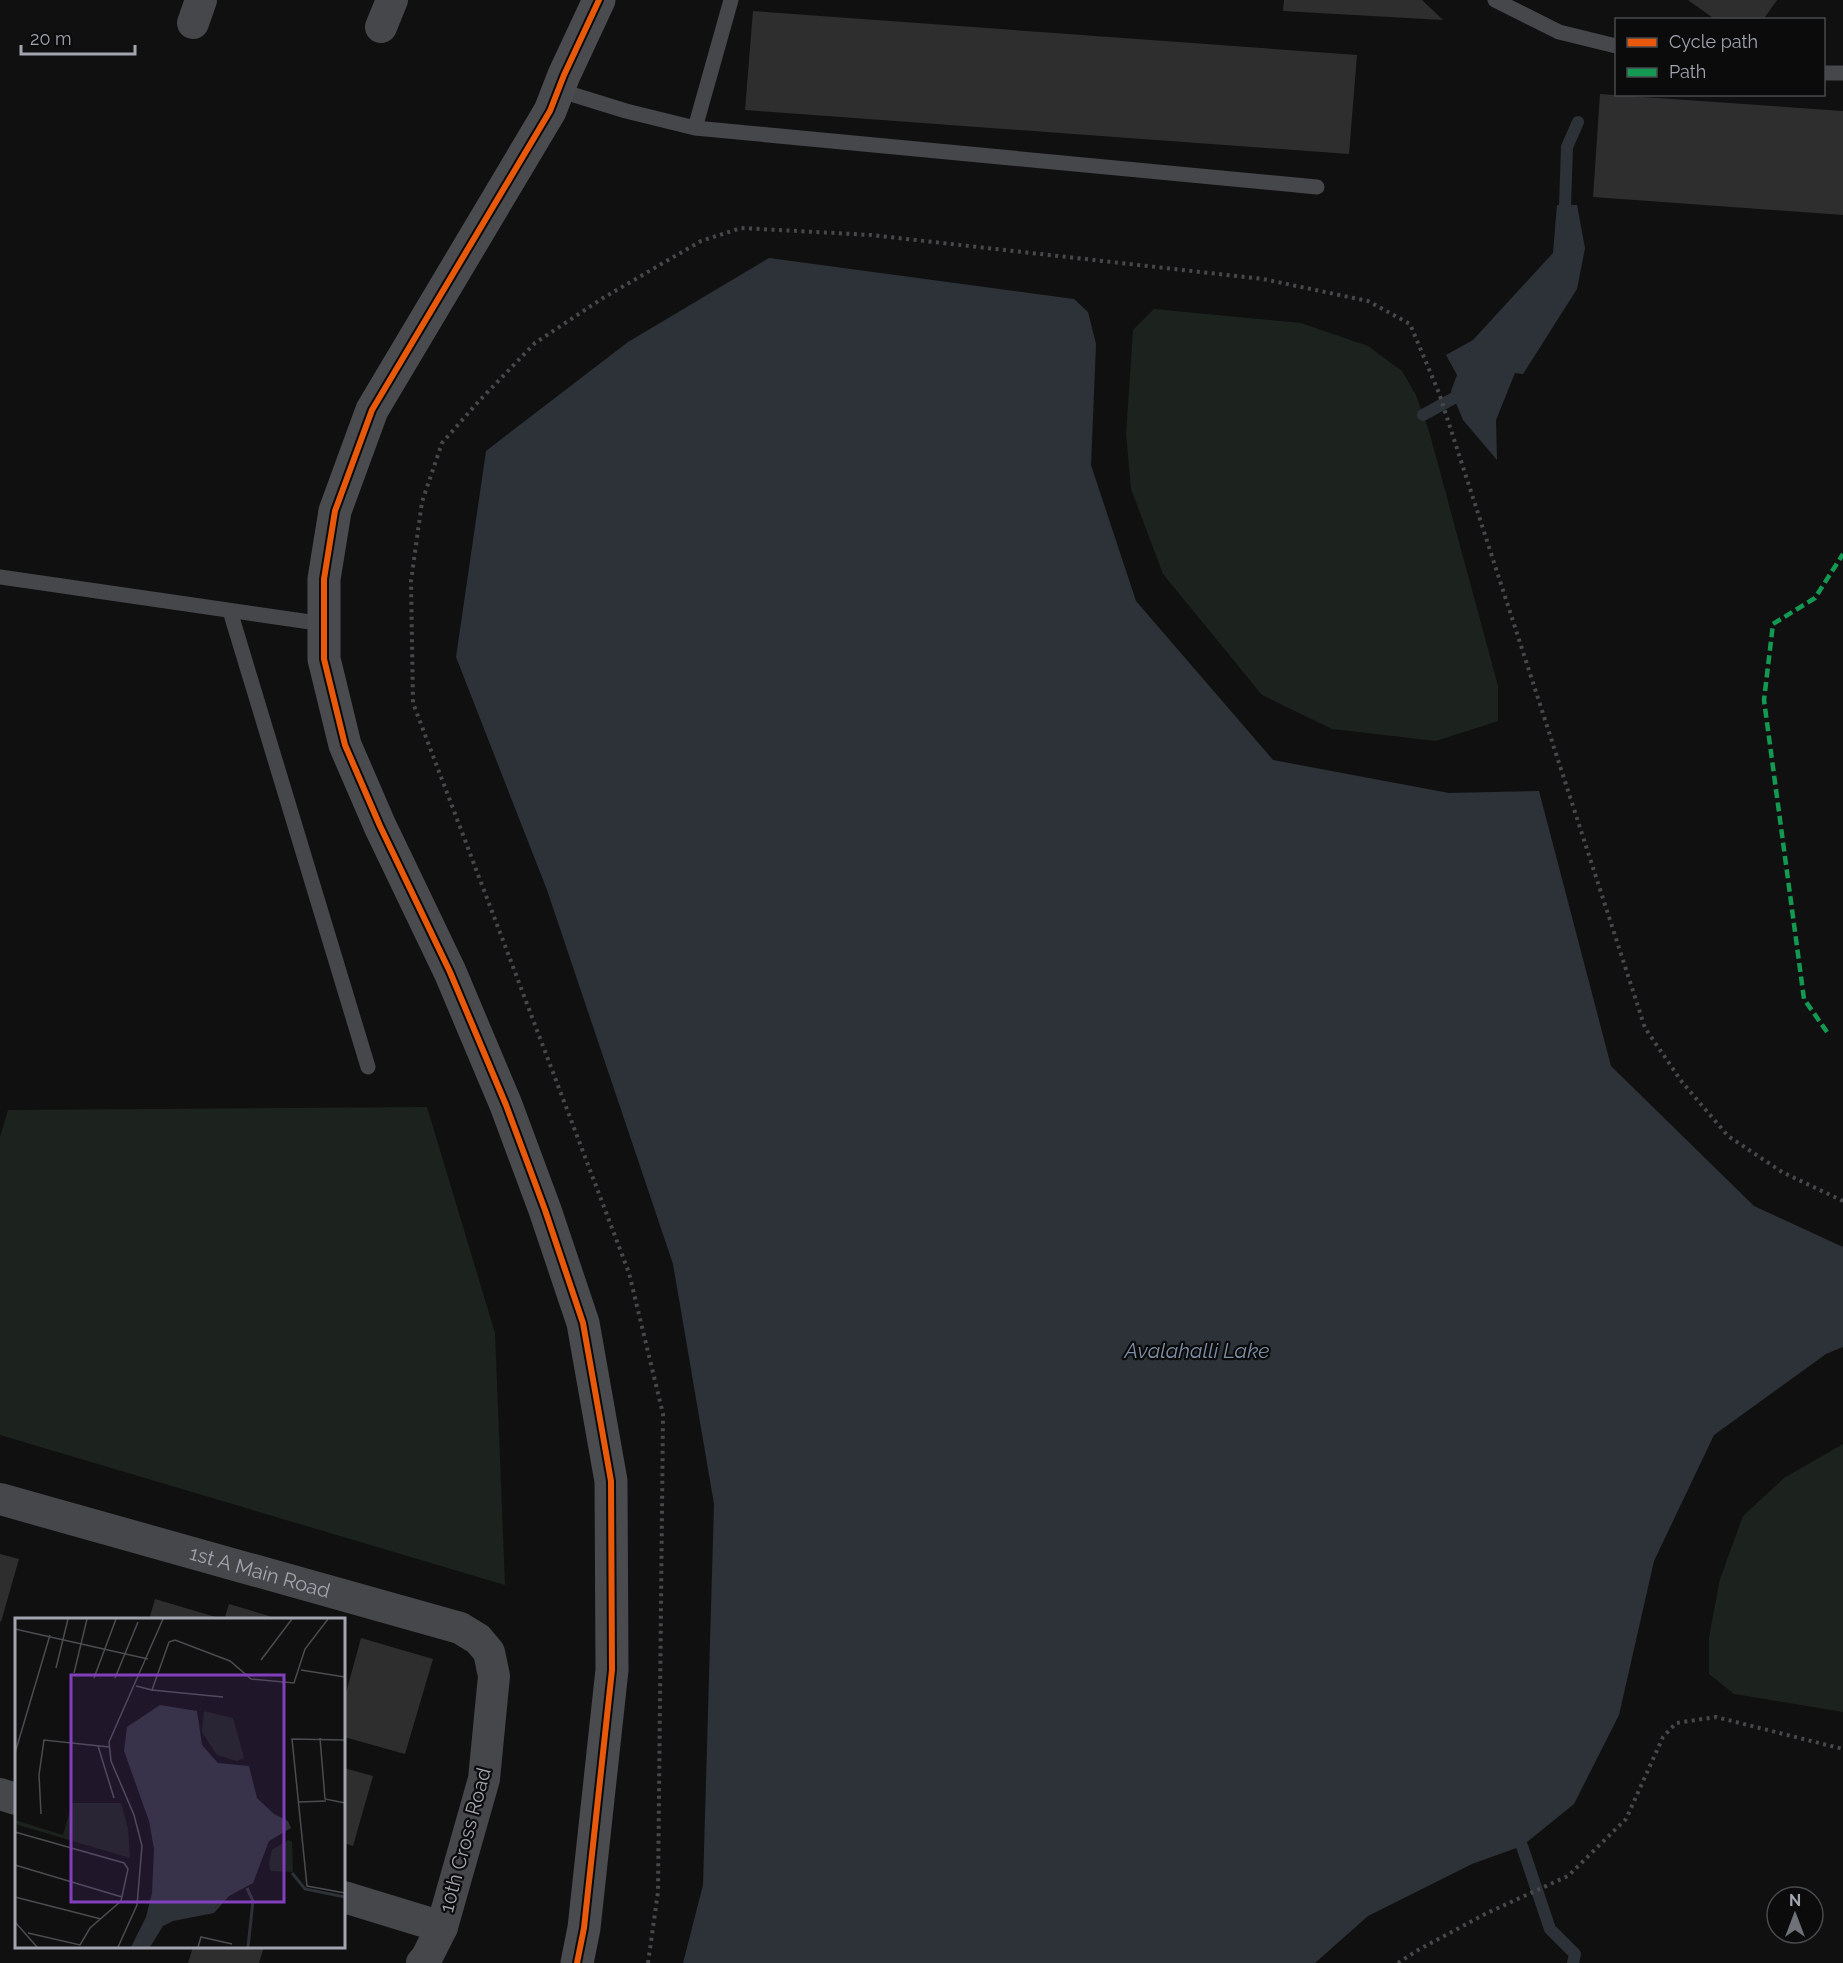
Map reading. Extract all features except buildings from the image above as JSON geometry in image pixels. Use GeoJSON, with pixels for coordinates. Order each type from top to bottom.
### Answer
{"type":"FeatureCollection","features":[{"type":"Feature","properties":{"kind":"street"},"geometry":{"type":"LineString","coordinates":[[578,1963],[584,1928],[612,1670],[611,1481],[583,1323],[545,1210],[506,1106],[450,972],[380,826],[345,745],[324,659],[324,579],[335,511],[372,410],[550,111],[599,0]]}},
{"type":"Feature","properties":{"kind":"street","name":"1st A Main Road"},"geometry":{"type":"LineString","coordinates":[[0,1499],[460,1628],[478,1639],[489,1652],[494,1676]]}},
{"type":"Feature","properties":{"kind":"street","name":"10th Cross Road"},"geometry":{"type":"LineString","coordinates":[[422,1963],[442,1927],[484,1779],[494,1676]]}},
{"type":"Feature","properties":{"kind":"street"},"geometry":{"type":"LineString","coordinates":[[0,1794],[15,1799]]}},
{"type":"Feature","properties":{"kind":"street"},"geometry":{"type":"LineString","coordinates":[[345,1897],[442,1927]]}},
{"type":"Feature","properties":{"kind":"lane"},"geometry":{"type":"LineString","coordinates":[[695,128],[731,0]]}},
{"type":"Feature","properties":{"kind":"lane"},"geometry":{"type":"LineString","coordinates":[[1495,0],[1559,32],[1615,46]]}},
{"type":"Feature","properties":{"kind":"lane"},"geometry":{"type":"LineString","coordinates":[[1825,73],[1843,73]]}},
{"type":"Feature","properties":{"kind":"lane"},"geometry":{"type":"LineString","coordinates":[[558,90],[626,111],[695,128],[1317,187]]}},
{"type":"Feature","properties":{"kind":"lane"},"geometry":{"type":"LineString","coordinates":[[0,577],[324,624]]}},
{"type":"Feature","properties":{"kind":"lane"},"geometry":{"type":"LineString","coordinates":[[230,611],[368,1067]]}},
{"type":"Feature","properties":{"kind":"path"},"geometry":{"type":"LineString","coordinates":[[648,1963],[658,1892],[663,1414],[629,1273],[413,703],[411,581],[422,502],[442,442],[535,343],[603,298],[701,241],[741,228],[871,235],[1263,279],[1368,301],[1410,324],[1439,393],[1645,1028],[1682,1082],[1728,1136],[1782,1172],[1843,1201]]}},
{"type":"Feature","properties":{"kind":"path"},"geometry":{"type":"LineString","coordinates":[[1398,1963],[1467,1924],[1568,1876],[1626,1819],[1664,1737],[1676,1723],[1716,1717],[1843,1749]]}},
{"type":"Feature","properties":{"kind":"shaded area"},"geometry":{"type":"Polygon","coordinates":[[[1154,309],[1301,323],[1368,346],[1402,371],[1416,395],[1429,431],[1498,686],[1498,721],[1436,741],[1332,729],[1262,695],[1163,574],[1131,489],[1126,434],[1133,330],[1154,309]]]}},
{"type":"Feature","properties":{"kind":"shaded area"},"geometry":{"type":"Polygon","coordinates":[[[427,1107],[495,1333],[505,1585],[0,1435],[0,1137],[8,1110],[427,1107]]]}},
{"type":"Feature","properties":{"kind":"shaded area"},"geometry":{"type":"Polygon","coordinates":[[[1843,1444],[1843,1712],[1734,1694],[1709,1674],[1709,1637],[1720,1579],[1743,1516],[1784,1478],[1843,1444]]]}},
{"type":"Feature","properties":{"kind":"water"},"geometry":{"type":"Polygon","coordinates":[[[1557,205],[1577,205],[1585,248],[1577,289],[1523,374],[1515,373],[1496,420],[1497,460],[1463,420],[1451,391],[1457,375],[1446,355],[1473,340],[1553,253],[1557,205]]]}},
{"type":"Feature","properties":{"kind":"water","name":"Avalahalli Lake"},"geometry":{"type":"Polygon","coordinates":[[[769,258],[1074,299],[1088,312],[1096,344],[1091,465],[1136,601],[1273,760],[1449,793],[1539,791],[1611,1066],[1754,1206],[1843,1247],[1843,1347],[1826,1354],[1714,1435],[1654,1561],[1619,1715],[1574,1804],[1522,1846],[1472,1864],[1368,1916],[1315,1963],[683,1963],[703,1885],[714,1504],[673,1264],[547,890],[456,657],[486,451],[628,342],[769,258]]]}},
{"type":"Feature","properties":{"kind":"waterway"},"geometry":{"type":"LineString","coordinates":[[1569,220],[1565,206],[1567,147],[1578,122]]}},
{"type":"Feature","properties":{"kind":"waterway"},"geometry":{"type":"LineString","coordinates":[[1423,415],[1454,398],[1464,388]]}},
{"type":"Feature","properties":{"kind":"waterway"},"geometry":{"type":"LineString","coordinates":[[1522,1846],[1550,1929],[1575,1954],[1573,1963]]}},
{"type":"Feature","properties":{"kind":"marked path"},"geometry":{"type":"LineString","coordinates":[[1827,1032],[1804,999],[1764,700],[1773,624],[1815,598],[1843,554]]}},
{"type":"Feature","properties":{"kind":"cycle path"},"geometry":{"type":"LineString","coordinates":[[577,1963],[584,1928],[612,1670],[611,1481],[583,1323],[545,1210],[506,1105],[450,972],[380,826],[345,745],[324,659],[324,579],[335,511],[372,410],[550,111],[599,0]]}}]}
